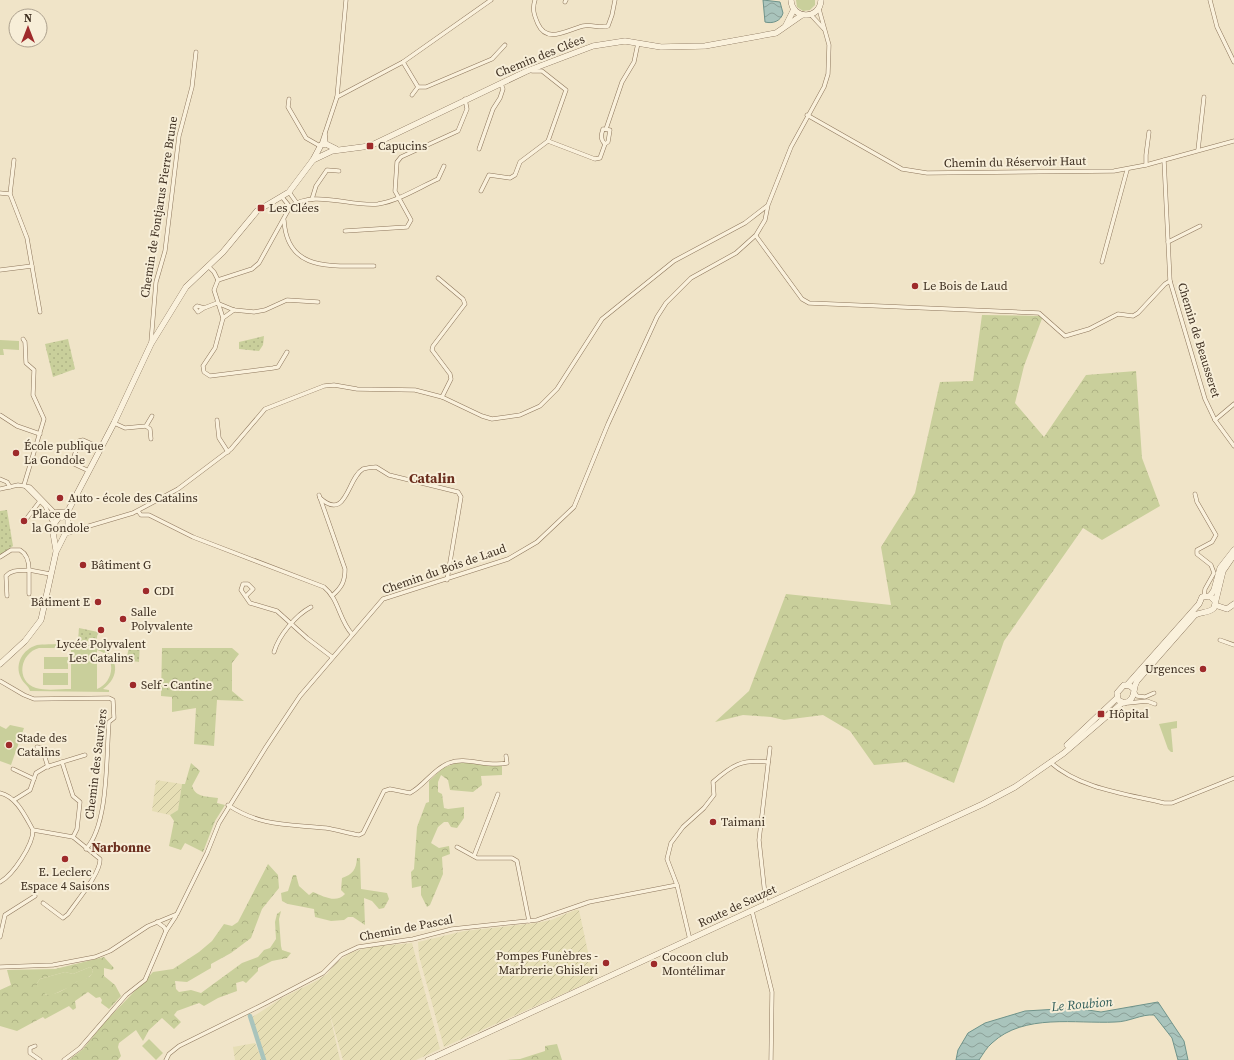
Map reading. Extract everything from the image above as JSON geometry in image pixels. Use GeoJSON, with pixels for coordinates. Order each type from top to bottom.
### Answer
{"type":"FeatureCollection","features":[{"type":"Feature","properties":{"kind":"main road"},"geometry":{"type":"LineString","coordinates":[[790,1],[794,10],[802,15],[811,15],[819,9],[822,1]]}},
{"type":"Feature","properties":{"kind":"main road"},"geometry":{"type":"LineString","coordinates":[[785,28],[794,10]]}},
{"type":"Feature","properties":{"kind":"main road","name":"Chemin des Clées"},"geometry":{"type":"LineString","coordinates":[[324,148],[338,149],[370,146],[527,71],[567,54],[605,43],[625,41],[661,47],[706,46],[762,37],[785,28],[802,15]]}},
{"type":"Feature","properties":{"kind":"main road"},"geometry":{"type":"LineString","coordinates":[[0,664],[25,641],[41,620],[45,609],[50,574],[56,552],[65,535],[64,519],[114,423],[151,344],[186,287],[209,267],[237,237],[257,212],[289,192],[324,148]]}},
{"type":"Feature","properties":{"kind":"main road"},"geometry":{"type":"LineString","coordinates":[[56,552],[55,534],[52,530],[53,523],[64,519]]}},
{"type":"Feature","properties":{"kind":"main road"},"geometry":{"type":"LineString","coordinates":[[64,519],[79,529]]}},
{"type":"Feature","properties":{"kind":"main road"},"geometry":{"type":"LineString","coordinates":[[55,534],[65,535],[79,529]]}},
{"type":"Feature","properties":{"kind":"main road"},"geometry":{"type":"LineString","coordinates":[[1234,550],[1220,568],[1214,590],[1199,604],[1127,685],[1134,691],[1137,681],[1195,615],[1202,612],[1209,612],[1215,603],[1223,572],[1234,555]]}},
{"type":"Feature","properties":{"kind":"main road"},"geometry":{"type":"LineString","coordinates":[[1207,596],[1215,603],[1227,609],[1234,604]]}},
{"type":"Feature","properties":{"kind":"main road"},"geometry":{"type":"LineString","coordinates":[[1199,604],[1199,608],[1202,612]]}},
{"type":"Feature","properties":{"kind":"main road","name":"Route de Sauzet"},"geometry":{"type":"LineString","coordinates":[[1050,762],[1117,698],[1119,690],[1127,685]]}},
{"type":"Feature","properties":{"kind":"main road","name":"Route de Sauzet"},"geometry":{"type":"LineString","coordinates":[[428,1060],[983,804],[1014,786],[1064,753],[1125,703],[1134,691]]}},
{"type":"Feature","properties":{"kind":"main road"},"geometry":{"type":"LineString","coordinates":[[1117,698],[1125,703]]}},
{"type":"Feature","properties":{"kind":"street"},"geometry":{"type":"LineString","coordinates":[[289,99],[288,107],[306,138],[324,148],[325,133],[337,97],[346,0]]}},
{"type":"Feature","properties":{"kind":"street"},"geometry":{"type":"LineString","coordinates":[[337,97],[403,62],[491,0]]}},
{"type":"Feature","properties":{"kind":"street"},"geometry":{"type":"LineString","coordinates":[[535,0],[533,14],[541,30],[546,35],[553,36],[585,26],[602,28],[608,26],[615,0]]}},
{"type":"Feature","properties":{"kind":"street"},"geometry":{"type":"LineString","coordinates":[[1210,0],[1218,27],[1234,62]]}},
{"type":"Feature","properties":{"kind":"street","name":"Chemin du Bois de Laud"},"geometry":{"type":"LineString","coordinates":[[64,1060],[80,1048],[126,996],[145,980],[166,931],[190,891],[208,853],[219,822],[228,805],[300,696],[383,599],[447,580],[508,559],[537,542],[574,507],[611,417],[657,317],[666,303],[691,278],[736,254],[756,236],[765,220],[768,205],[791,147],[807,115],[824,87],[828,74],[830,61],[829,45],[819,9]]}},
{"type":"Feature","properties":{"kind":"street"},"geometry":{"type":"LineString","coordinates":[[811,15],[826,31]]}},
{"type":"Feature","properties":{"kind":"street"},"geometry":{"type":"LineString","coordinates":[[605,144],[602,141],[601,135],[603,129],[606,128],[622,82],[634,62],[638,43]]}},
{"type":"Feature","properties":{"kind":"street"},"geometry":{"type":"LineString","coordinates":[[403,62],[414,83],[418,87],[426,87],[492,59],[505,45]]}},
{"type":"Feature","properties":{"kind":"street","name":"Chemin de Fontjarus Pierre Brune"},"geometry":{"type":"LineString","coordinates":[[151,344],[156,282],[165,251],[179,136],[192,87],[196,52]]}},
{"type":"Feature","properties":{"kind":"street"},"geometry":{"type":"LineString","coordinates":[[481,192],[489,175],[510,178],[515,175],[520,162],[548,140],[566,90],[542,71],[527,71]]}},
{"type":"Feature","properties":{"kind":"street"},"geometry":{"type":"LineString","coordinates":[[479,149],[493,110],[503,89],[500,84]]}},
{"type":"Feature","properties":{"kind":"street"},"geometry":{"type":"LineString","coordinates":[[412,95],[418,87]]}},
{"type":"Feature","properties":{"kind":"street"},"geometry":{"type":"LineString","coordinates":[[1198,150],[1204,97]]}},
{"type":"Feature","properties":{"kind":"street"},"geometry":{"type":"LineString","coordinates":[[345,231],[407,226],[411,220],[395,191],[397,162],[401,157],[458,131],[467,109],[466,99]]}},
{"type":"Feature","properties":{"kind":"street","name":"Chemin du Réservoir Haut"},"geometry":{"type":"LineString","coordinates":[[807,115],[902,169],[916,172],[1127,170],[1234,141]]}},
{"type":"Feature","properties":{"kind":"street"},"geometry":{"type":"LineString","coordinates":[[548,140],[579,154],[596,159],[600,158],[605,144],[608,142],[610,130],[606,128]]}},
{"type":"Feature","properties":{"kind":"street"},"geometry":{"type":"LineString","coordinates":[[1146,165],[1149,132]]}},
{"type":"Feature","properties":{"kind":"street"},"geometry":{"type":"LineString","coordinates":[[14,160],[10,194],[27,238],[40,312]]}},
{"type":"Feature","properties":{"kind":"street","name":"Chemin de Beausseret"},"geometry":{"type":"LineString","coordinates":[[1164,160],[1170,281],[1205,399],[1215,420],[1234,446]]}},
{"type":"Feature","properties":{"kind":"street"},"geometry":{"type":"LineString","coordinates":[[218,280],[252,270],[259,263],[290,207],[296,202],[312,199],[380,204],[438,179],[444,166]]}},
{"type":"Feature","properties":{"kind":"street"},"geometry":{"type":"LineString","coordinates":[[312,199],[316,186],[327,170],[339,171]]}},
{"type":"Feature","properties":{"kind":"street"},"geometry":{"type":"LineString","coordinates":[[1102,262],[1127,170]]}},
{"type":"Feature","properties":{"kind":"street"},"geometry":{"type":"LineString","coordinates":[[289,192],[296,202]]}},
{"type":"Feature","properties":{"kind":"street"},"geometry":{"type":"LineString","coordinates":[[0,194],[10,194]]}},
{"type":"Feature","properties":{"kind":"street"},"geometry":{"type":"LineString","coordinates":[[282,197],[290,207]]}},
{"type":"Feature","properties":{"kind":"street"},"geometry":{"type":"LineString","coordinates":[[79,529],[145,508],[184,485],[228,452],[265,409],[277,403],[329,385],[356,389],[415,390],[442,397],[482,416],[492,419],[520,415],[540,406],[557,389],[602,319],[674,261],[745,224],[768,205]]}},
{"type":"Feature","properties":{"kind":"street"},"geometry":{"type":"LineString","coordinates":[[284,219],[285,230],[290,244],[303,259],[317,265],[374,266]]}},
{"type":"Feature","properties":{"kind":"street"},"geometry":{"type":"LineString","coordinates":[[1168,242],[1200,226]]}},
{"type":"Feature","properties":{"kind":"street"},"geometry":{"type":"LineString","coordinates":[[756,236],[802,299],[809,303],[1039,313],[1065,336],[1089,329],[1118,314],[1133,316],[1138,313],[1165,284],[1170,281]]}},
{"type":"Feature","properties":{"kind":"street"},"geometry":{"type":"LineString","coordinates":[[0,270],[32,266]]}},
{"type":"Feature","properties":{"kind":"street"},"geometry":{"type":"LineString","coordinates":[[209,267],[214,272],[218,280],[214,290],[223,318],[215,348],[202,366],[207,374],[233,374],[278,367],[283,356],[287,352]]}},
{"type":"Feature","properties":{"kind":"street"},"geometry":{"type":"LineString","coordinates":[[438,278],[463,299],[465,304],[433,346],[432,350],[450,374],[451,379],[442,397]]}},
{"type":"Feature","properties":{"kind":"street"},"geometry":{"type":"LineString","coordinates":[[204,308],[218,303],[234,310],[254,312],[265,310],[287,300],[294,299],[318,302]]}},
{"type":"Feature","properties":{"kind":"street"},"geometry":{"type":"LineString","coordinates":[[223,318],[234,310]]}},
{"type":"Feature","properties":{"kind":"street"},"geometry":{"type":"LineString","coordinates":[[23,339],[25,342],[26,363],[34,370],[33,395],[44,419],[24,485]]}},
{"type":"Feature","properties":{"kind":"street"},"geometry":{"type":"LineString","coordinates":[[1215,420],[1234,404]]}},
{"type":"Feature","properties":{"kind":"street"},"geometry":{"type":"LineString","coordinates":[[0,415],[17,426],[40,434]]}},
{"type":"Feature","properties":{"kind":"street"},"geometry":{"type":"LineString","coordinates":[[146,426],[152,416]]}},
{"type":"Feature","properties":{"kind":"street"},"geometry":{"type":"LineString","coordinates":[[217,420],[219,438],[228,452]]}},
{"type":"Feature","properties":{"kind":"street"},"geometry":{"type":"LineString","coordinates":[[114,423],[124,428],[146,426],[150,429],[151,439]]}},
{"type":"Feature","properties":{"kind":"street"},"geometry":{"type":"LineString","coordinates":[[89,471],[72,464],[79,441],[84,440],[101,448]]}},
{"type":"Feature","properties":{"kind":"street"},"geometry":{"type":"LineString","coordinates":[[333,595],[342,586],[345,578],[344,569],[319,496],[328,505],[332,506],[344,500],[358,474],[364,469],[376,466],[389,475],[458,492],[461,497],[447,580]]}},
{"type":"Feature","properties":{"kind":"street"},"geometry":{"type":"LineString","coordinates":[[0,479],[7,482],[10,487]]}},
{"type":"Feature","properties":{"kind":"street"},"geometry":{"type":"LineString","coordinates":[[24,485],[40,501],[50,515],[53,523]]}},
{"type":"Feature","properties":{"kind":"street"},"geometry":{"type":"LineString","coordinates":[[0,489],[24,485],[30,487],[54,512],[64,519]]}},
{"type":"Feature","properties":{"kind":"street"},"geometry":{"type":"LineString","coordinates":[[1194,494],[1216,535],[1212,542],[1197,550],[1197,554],[1211,565],[1214,572],[1205,589],[1207,596]]}},
{"type":"Feature","properties":{"kind":"street"},"geometry":{"type":"LineString","coordinates":[[24,522],[40,501]]}},
{"type":"Feature","properties":{"kind":"street"},"geometry":{"type":"LineString","coordinates":[[145,508],[149,515]]}},
{"type":"Feature","properties":{"kind":"street"},"geometry":{"type":"LineString","coordinates":[[54,512],[68,511]]}},
{"type":"Feature","properties":{"kind":"street"},"geometry":{"type":"LineString","coordinates":[[138,511],[141,514],[149,515],[193,537],[324,587],[333,595],[346,628],[352,634]]}},
{"type":"Feature","properties":{"kind":"street"},"geometry":{"type":"LineString","coordinates":[[0,557],[11,550],[20,550],[25,554],[29,565],[29,594]]}},
{"type":"Feature","properties":{"kind":"street"},"geometry":{"type":"LineString","coordinates":[[7,596],[6,576],[9,572],[29,570],[50,574]]}},
{"type":"Feature","properties":{"kind":"street"},"geometry":{"type":"LineString","coordinates":[[246,596],[250,603],[277,611],[307,638],[332,657]]}},
{"type":"Feature","properties":{"kind":"street"},"geometry":{"type":"LineString","coordinates":[[274,652],[277,644],[292,624],[311,607]]}},
{"type":"Feature","properties":{"kind":"street"},"geometry":{"type":"LineString","coordinates":[[1220,640],[1234,645]]}},
{"type":"Feature","properties":{"kind":"street","name":"Chemin des Sauviers"},"geometry":{"type":"LineString","coordinates":[[0,681],[34,699],[108,698],[113,700],[114,718],[109,722],[101,812],[95,838],[86,849]]}},
{"type":"Feature","properties":{"kind":"street"},"geometry":{"type":"LineString","coordinates":[[1134,691],[1138,696],[1145,697],[1154,693]]}},
{"type":"Feature","properties":{"kind":"street"},"geometry":{"type":"LineString","coordinates":[[1125,703],[1147,701],[1155,704]]}},
{"type":"Feature","properties":{"kind":"street"},"geometry":{"type":"LineString","coordinates":[[37,747],[44,748],[48,767]]}},
{"type":"Feature","properties":{"kind":"street"},"geometry":{"type":"LineString","coordinates":[[766,904],[759,840],[770,748]]}},
{"type":"Feature","properties":{"kind":"street"},"geometry":{"type":"LineString","coordinates":[[14,800],[30,790],[36,773],[48,767],[85,754]]}},
{"type":"Feature","properties":{"kind":"street"},"geometry":{"type":"LineString","coordinates":[[228,805],[262,822],[326,828],[359,835],[363,832],[384,791],[390,789],[410,793],[448,763],[458,760],[490,765],[501,765],[507,763],[506,756]]}},
{"type":"Feature","properties":{"kind":"street"},"geometry":{"type":"LineString","coordinates":[[690,940],[677,885],[668,859],[671,843],[683,827],[704,808],[714,795],[713,782],[730,768],[752,760],[768,762]]}},
{"type":"Feature","properties":{"kind":"street"},"geometry":{"type":"LineString","coordinates":[[62,762],[73,796],[80,802],[77,829],[73,837]]}},
{"type":"Feature","properties":{"kind":"street"},"geometry":{"type":"LineString","coordinates":[[1050,762],[1062,771],[1092,785],[1164,803],[1172,803],[1234,778]]}},
{"type":"Feature","properties":{"kind":"street"},"geometry":{"type":"LineString","coordinates":[[13,769],[34,779]]}},
{"type":"Feature","properties":{"kind":"street"},"geometry":{"type":"LineString","coordinates":[[0,793],[7,795],[14,800],[33,830],[32,841],[8,878],[0,882]]}},
{"type":"Feature","properties":{"kind":"street"},"geometry":{"type":"LineString","coordinates":[[474,856],[498,794]]}},
{"type":"Feature","properties":{"kind":"street"},"geometry":{"type":"LineString","coordinates":[[33,830],[73,837],[86,849],[98,856],[100,863],[68,914],[63,918],[44,903]]}},
{"type":"Feature","properties":{"kind":"street"},"geometry":{"type":"LineString","coordinates":[[457,847],[477,858],[512,858],[517,861],[529,921]]}},
{"type":"Feature","properties":{"kind":"street","name":"Chemin de Pascal"},"geometry":{"type":"LineString","coordinates":[[166,1060],[169,1054],[178,1046],[323,973],[348,951],[371,944],[413,939],[452,929],[545,919],[589,902],[677,885]]}},
{"type":"Feature","properties":{"kind":"street"},"geometry":{"type":"LineString","coordinates":[[0,937],[5,915],[35,896]]}},
{"type":"Feature","properties":{"kind":"street"},"geometry":{"type":"LineString","coordinates":[[752,911],[772,992],[771,1060]]}},
{"type":"Feature","properties":{"kind":"street"},"geometry":{"type":"LineString","coordinates":[[0,967],[53,965],[95,957],[110,951],[157,922],[177,914]]}},
{"type":"Feature","properties":{"kind":"street"},"geometry":{"type":"LineString","coordinates":[[157,922],[164,927],[166,931]]}},
{"type":"Feature","properties":{"kind":"street"},"geometry":{"type":"LineString","coordinates":[[35,1046],[30,1048],[30,1052],[40,1060]]}},
{"type":"Feature","properties":{"kind":"shaded area"},"geometry":{"type":"Polygon","coordinates":[[[156,780],[182,784],[178,810],[170,815],[152,811],[156,780]]]}},
{"type":"Feature","properties":{"kind":"shaded area"},"geometry":{"type":"Polygon","coordinates":[[[575,910],[579,910],[594,980],[444,1047],[419,956],[418,942],[464,931],[551,920],[575,910]]]}},
{"type":"Feature","properties":{"kind":"shaded area"},"geometry":{"type":"Polygon","coordinates":[[[412,943],[440,1049],[416,1060],[343,1060],[329,1011],[340,1060],[265,1060],[251,1018],[282,998],[318,980],[327,974],[336,963],[350,953],[369,947],[412,943]]]}},
{"type":"Feature","properties":{"kind":"shaded area"},"geometry":{"type":"Polygon","coordinates":[[[255,1043],[262,1060],[235,1060],[233,1047],[255,1043]]]}},
{"type":"Feature","properties":{"kind":"green space"},"geometry":{"type":"Polygon","coordinates":[[[796,0],[815,0],[815,5],[810,10],[803,11],[797,7],[796,0]]]}},
{"type":"Feature","properties":{"kind":"green space"},"geometry":{"type":"Polygon","coordinates":[[[982,315],[1043,316],[1024,366],[1015,403],[1044,437],[1086,375],[1136,371],[1142,458],[1160,506],[1102,540],[1083,528],[1004,641],[954,783],[906,762],[874,765],[850,731],[823,715],[784,720],[771,717],[743,715],[715,722],[749,691],[786,594],[891,605],[881,547],[915,493],[940,382],[973,381],[982,315]]]}},
{"type":"Feature","properties":{"kind":"green space"},"geometry":{"type":"Polygon","coordinates":[[[264,336],[263,345],[259,351],[239,349],[239,342],[264,336]]]}},
{"type":"Feature","properties":{"kind":"green space"},"geometry":{"type":"Polygon","coordinates":[[[68,339],[75,369],[53,377],[45,344],[68,339]]]}},
{"type":"Feature","properties":{"kind":"green space"},"geometry":{"type":"Polygon","coordinates":[[[0,340],[19,341],[19,350],[3,349],[4,355],[0,355],[0,340]]]}},
{"type":"Feature","properties":{"kind":"green space"},"geometry":{"type":"Polygon","coordinates":[[[7,510],[13,546],[0,555],[0,511],[7,510]]]}},
{"type":"Feature","properties":{"kind":"green space"},"geometry":{"type":"Polygon","coordinates":[[[79,628],[98,632],[96,642],[78,641],[79,628]]]}},
{"type":"Feature","properties":{"kind":"green space"},"geometry":{"type":"Polygon","coordinates":[[[130,641],[140,642],[139,662],[132,661],[132,658],[127,657],[130,641]]]}},
{"type":"Feature","properties":{"kind":"green space"},"geometry":{"type":"Polygon","coordinates":[[[69,644],[88,645],[103,648],[110,654],[115,666],[115,673],[112,679],[103,689],[109,690],[109,692],[30,691],[19,673],[19,662],[24,654],[32,647],[37,645],[69,644]],[[39,648],[28,655],[24,661],[22,667],[25,680],[29,684],[40,689],[71,689],[71,648],[39,648]],[[97,650],[97,689],[103,686],[107,681],[110,675],[111,663],[108,657],[97,650]]]}},
{"type":"Feature","properties":{"kind":"green space"},"geometry":{"type":"Polygon","coordinates":[[[162,648],[232,648],[239,654],[232,663],[232,691],[244,701],[217,700],[214,746],[194,744],[196,708],[172,712],[172,697],[161,696],[162,648]]]}},
{"type":"Feature","properties":{"kind":"green space"},"geometry":{"type":"Polygon","coordinates":[[[44,657],[68,657],[68,669],[44,669],[44,657]]]}},
{"type":"Feature","properties":{"kind":"green space"},"geometry":{"type":"Polygon","coordinates":[[[43,673],[68,673],[68,685],[43,685],[43,673]]]}},
{"type":"Feature","properties":{"kind":"green space"},"geometry":{"type":"Polygon","coordinates":[[[1177,721],[1177,728],[1171,729],[1173,752],[1171,752],[1168,749],[1159,724],[1177,721]]]}},
{"type":"Feature","properties":{"kind":"green space","name":"Stade des Catalins"},"geometry":{"type":"Polygon","coordinates":[[[10,725],[24,728],[11,765],[0,761],[0,726],[6,729],[10,725]]]}},
{"type":"Feature","properties":{"kind":"green space"},"geometry":{"type":"Polygon","coordinates":[[[459,762],[502,766],[502,775],[481,776],[482,785],[473,792],[450,790],[448,780],[441,775],[438,782],[438,792],[442,794],[444,808],[464,807],[464,818],[457,828],[451,827],[448,822],[444,822],[438,827],[431,843],[439,848],[449,846],[450,854],[442,857],[443,874],[430,905],[427,907],[421,895],[421,886],[412,888],[411,872],[414,869],[417,827],[426,803],[429,802],[429,781],[443,768],[459,762]]]}},
{"type":"Feature","properties":{"kind":"green space"},"geometry":{"type":"Polygon","coordinates":[[[191,763],[200,771],[192,786],[196,793],[202,796],[218,798],[217,803],[225,805],[215,821],[203,852],[185,843],[181,850],[169,846],[174,821],[170,815],[178,810],[182,784],[185,784],[191,763]]]}},
{"type":"Feature","properties":{"kind":"green space"},"geometry":{"type":"Polygon","coordinates":[[[357,858],[360,858],[361,889],[387,893],[389,899],[384,908],[379,909],[372,901],[364,898],[365,925],[353,917],[348,917],[344,920],[331,921],[315,917],[314,909],[288,904],[282,901],[281,893],[288,891],[293,875],[296,875],[299,886],[309,895],[313,892],[334,899],[341,897],[345,894],[341,890],[342,878],[349,875],[353,871],[356,866],[357,858]]]}},
{"type":"Feature","properties":{"kind":"green space"},"geometry":{"type":"Polygon","coordinates":[[[268,864],[278,875],[279,888],[262,909],[251,938],[231,953],[211,964],[211,968],[187,982],[175,981],[176,989],[179,992],[191,990],[201,993],[242,963],[258,957],[264,950],[270,948],[276,939],[275,922],[277,914],[281,911],[279,919],[281,946],[282,950],[291,953],[287,958],[272,961],[258,968],[258,971],[246,983],[243,981],[236,983],[237,991],[218,998],[204,1006],[199,1003],[177,1011],[174,1015],[181,1022],[174,1029],[162,1018],[149,1030],[143,1041],[136,1030],[119,1043],[118,1047],[121,1056],[118,1060],[69,1060],[83,1049],[104,1023],[153,972],[173,969],[199,952],[212,941],[224,924],[232,926],[238,922],[268,864]]]}},
{"type":"Feature","properties":{"kind":"green space"},"geometry":{"type":"Polygon","coordinates":[[[104,957],[114,968],[112,970],[104,968],[104,976],[115,985],[121,996],[109,1009],[101,1003],[102,1000],[100,997],[96,998],[88,992],[75,1001],[76,1008],[73,1010],[69,1006],[45,1019],[43,1017],[17,1031],[0,1026],[0,990],[11,985],[7,970],[55,969],[104,957]],[[90,967],[73,974],[65,972],[40,979],[37,983],[37,990],[42,989],[46,995],[50,995],[89,977],[93,970],[90,967]]]}},
{"type":"Feature","properties":{"kind":"green space"},"geometry":{"type":"Polygon","coordinates":[[[90,967],[93,970],[92,974],[85,980],[76,982],[74,985],[52,995],[47,995],[37,990],[37,983],[40,979],[65,972],[73,974],[90,967]]]}},
{"type":"Feature","properties":{"kind":"green space"},"geometry":{"type":"Polygon","coordinates":[[[149,1039],[163,1053],[156,1060],[142,1046],[149,1039]]]}},
{"type":"Feature","properties":{"kind":"green space"},"geometry":{"type":"Polygon","coordinates":[[[557,1044],[562,1060],[506,1060],[520,1059],[545,1051],[545,1046],[557,1044]]]}},
{"type":"Feature","properties":{"kind":"water"},"geometry":{"type":"Polygon","coordinates":[[[763,0],[780,2],[783,13],[779,20],[768,23],[765,22],[763,0]]]}},
{"type":"Feature","properties":{"kind":"water"},"geometry":{"type":"Polygon","coordinates":[[[1158,1002],[1184,1041],[1188,1060],[1178,1060],[1172,1038],[1154,1015],[1149,1015],[1120,1022],[1051,1022],[1019,1027],[1005,1034],[990,1045],[979,1060],[956,1060],[958,1050],[968,1033],[985,1023],[1025,1011],[1075,1008],[1101,1012],[1158,1002]]]}},
{"type":"Feature","properties":{"kind":"waterway"},"geometry":{"type":"LineString","coordinates":[[250,1016],[264,1060]]}},
{"type":"Feature","properties":{"kind":"place","name":"Capucins"},"geometry":{"type":"Point","coordinates":[370,146]}},
{"type":"Feature","properties":{"kind":"place","name":"Les Clées"},"geometry":{"type":"Point","coordinates":[261,208]}},
{"type":"Feature","properties":{"kind":"place","name":"Le Bois de Laud"},"geometry":{"type":"Point","coordinates":[915,286]}},
{"type":"Feature","properties":{"kind":"place","name":"École publique La Gondole"},"geometry":{"type":"Point","coordinates":[16,453]}},
{"type":"Feature","properties":{"kind":"place","name":"Auto - école des Catalins"},"geometry":{"type":"Point","coordinates":[60,498]}},
{"type":"Feature","properties":{"kind":"place","name":"Place de la Gondole"},"geometry":{"type":"Point","coordinates":[24,521]}},
{"type":"Feature","properties":{"kind":"place","name":"Bâtiment G"},"geometry":{"type":"Point","coordinates":[83,565]}},
{"type":"Feature","properties":{"kind":"place","name":"CDI"},"geometry":{"type":"Point","coordinates":[146,591]}},
{"type":"Feature","properties":{"kind":"place","name":"Bâtiment E"},"geometry":{"type":"Point","coordinates":[98,602]}},
{"type":"Feature","properties":{"kind":"place","name":"Salle Polyvalente"},"geometry":{"type":"Point","coordinates":[123,619]}},
{"type":"Feature","properties":{"kind":"place","name":"Lycée Polyvalent Les Catalins"},"geometry":{"type":"Point","coordinates":[101,630]}},
{"type":"Feature","properties":{"kind":"place","name":"Urgences"},"geometry":{"type":"Point","coordinates":[1203,669]}},
{"type":"Feature","properties":{"kind":"place","name":"Self - Cantine"},"geometry":{"type":"Point","coordinates":[133,685]}},
{"type":"Feature","properties":{"kind":"place","name":"Hôpital"},"geometry":{"type":"Point","coordinates":[1101,714]}},
{"type":"Feature","properties":{"kind":"place","name":"Stade des Catalins"},"geometry":{"type":"Point","coordinates":[9,745]}},
{"type":"Feature","properties":{"kind":"place","name":"Taimani"},"geometry":{"type":"Point","coordinates":[713,822]}},
{"type":"Feature","properties":{"kind":"place","name":"E. Leclerc Espace 4 Saisons"},"geometry":{"type":"Point","coordinates":[65,859]}},
{"type":"Feature","properties":{"kind":"place","name":"Pompes Funèbres - Marbrerie Ghisleri"},"geometry":{"type":"Point","coordinates":[606,963]}},
{"type":"Feature","properties":{"kind":"place","name":"Cocoon club Montélimar"},"geometry":{"type":"Point","coordinates":[654,964]}},
{"type":"Feature","properties":{"kind":"district","name":"Catalin"},"geometry":{"type":"Point","coordinates":[432,478]}},
{"type":"Feature","properties":{"kind":"district","name":"Narbonne"},"geometry":{"type":"Point","coordinates":[121,847]}},
{"type":"Feature","properties":{"kind":"water label","name":"Le Roubion"},"geometry":{"type":"Point","coordinates":[1082,1004]}}]}
